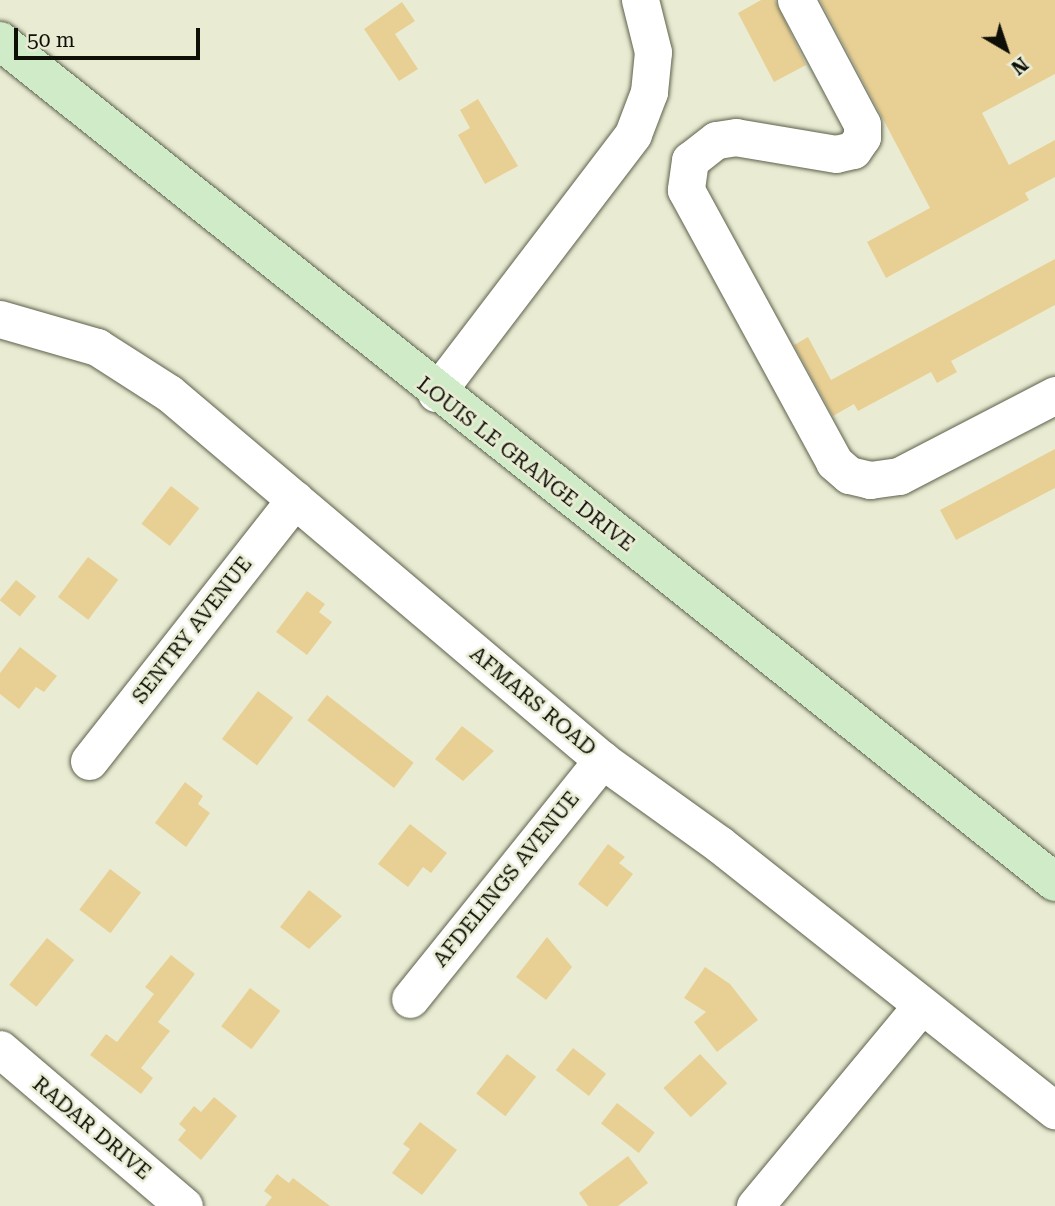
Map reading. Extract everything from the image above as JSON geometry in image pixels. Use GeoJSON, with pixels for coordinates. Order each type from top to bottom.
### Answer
{"type":"FeatureCollection","features":[{"type":"Feature","properties":{"kind":"main road","name":"LOUIS LE GRANGE DRIVE"},"geometry":{"type":"LineString","coordinates":[[0,41],[231,222],[436,393],[1055,882]]}},
{"type":"Feature","properties":{"kind":"street"},"geometry":{"type":"LineString","coordinates":[[436,393],[634,134],[649,92],[653,52],[640,0]]}},
{"type":"Feature","properties":{"kind":"street"},"geometry":{"type":"LineString","coordinates":[[796,0],[862,124],[862,137],[853,150],[836,154],[736,137],[716,140],[690,160],[686,190],[834,462],[849,475],[870,480],[899,476],[1055,395]]}},
{"type":"Feature","properties":{"kind":"street","name":"AFMARS ROAD"},"geometry":{"type":"LineString","coordinates":[[0,319],[69,336],[131,365],[295,499],[602,760],[719,844],[920,1007],[1055,1110]]}},
{"type":"Feature","properties":{"kind":"street","name":"SENTRY AVENUE"},"geometry":{"type":"LineString","coordinates":[[89,761],[295,499]]}},
{"type":"Feature","properties":{"kind":"street","name":"AFDELINGS AVENUE"},"geometry":{"type":"LineString","coordinates":[[410,999],[602,760]]}},
{"type":"Feature","properties":{"kind":"street"},"geometry":{"type":"LineString","coordinates":[[755,1206],[920,1007]]}},
{"type":"Feature","properties":{"kind":"street","name":"RADAR DRIVE"},"geometry":{"type":"LineString","coordinates":[[0,1049],[184,1206]]}},
{"type":"Feature","properties":{"kind":"building"},"geometry":{"type":"Polygon","coordinates":[[[761,0],[775,0],[806,65],[774,82],[738,13],[761,0]]]}},
{"type":"Feature","properties":{"kind":"building"},"geometry":{"type":"Polygon","coordinates":[[[820,0],[1055,0],[1055,74],[982,113],[1009,165],[1055,140],[1055,177],[1025,193],[1029,200],[886,278],[867,242],[930,208],[820,0]]]}},
{"type":"Feature","properties":{"kind":"building"},"geometry":{"type":"Polygon","coordinates":[[[402,2],[415,21],[395,34],[418,69],[399,81],[364,29],[402,2]]]}},
{"type":"Feature","properties":{"kind":"building"},"geometry":{"type":"Polygon","coordinates":[[[478,99],[518,166],[485,184],[458,135],[470,128],[460,110],[478,99]]]}},
{"type":"Feature","properties":{"kind":"building"},"geometry":{"type":"Polygon","coordinates":[[[1055,259],[1055,305],[951,361],[957,372],[937,383],[931,372],[858,411],[854,404],[833,416],[794,345],[808,337],[831,380],[1055,259]]]}},
{"type":"Feature","properties":{"kind":"building"},"geometry":{"type":"Polygon","coordinates":[[[1055,449],[1055,488],[956,540],[940,510],[1055,449]]]}},
{"type":"Feature","properties":{"kind":"building"},"geometry":{"type":"Polygon","coordinates":[[[171,486],[199,508],[170,546],[141,524],[171,486]]]}},
{"type":"Feature","properties":{"kind":"building"},"geometry":{"type":"Polygon","coordinates":[[[88,557],[118,580],[88,620],[58,597],[88,557]]]}},
{"type":"Feature","properties":{"kind":"building"},"geometry":{"type":"Polygon","coordinates":[[[16,580],[36,596],[20,617],[0,600],[16,580]]]}},
{"type":"Feature","properties":{"kind":"building"},"geometry":{"type":"Polygon","coordinates":[[[307,591],[325,604],[319,612],[332,622],[307,655],[276,632],[307,591]]]}},
{"type":"Feature","properties":{"kind":"building"},"geometry":{"type":"Polygon","coordinates":[[[20,647],[57,676],[44,692],[36,687],[19,709],[0,694],[0,673],[20,647]]]}},
{"type":"Feature","properties":{"kind":"building"},"geometry":{"type":"Polygon","coordinates":[[[258,691],[293,717],[257,765],[222,739],[258,691]]]}},
{"type":"Feature","properties":{"kind":"building"},"geometry":{"type":"Polygon","coordinates":[[[327,695],[414,763],[394,788],[307,720],[327,695]]]}},
{"type":"Feature","properties":{"kind":"building"},"geometry":{"type":"Polygon","coordinates":[[[462,726],[494,751],[463,781],[435,759],[462,726]]]}},
{"type":"Feature","properties":{"kind":"building"},"geometry":{"type":"Polygon","coordinates":[[[185,782],[203,796],[198,804],[210,813],[186,847],[155,823],[185,782]]]}},
{"type":"Feature","properties":{"kind":"building"},"geometry":{"type":"Polygon","coordinates":[[[410,824],[447,853],[431,873],[423,867],[408,887],[378,864],[410,824]]]}},
{"type":"Feature","properties":{"kind":"building"},"geometry":{"type":"Polygon","coordinates":[[[608,844],[625,857],[619,863],[633,874],[607,907],[578,884],[608,844]]]}},
{"type":"Feature","properties":{"kind":"building"},"geometry":{"type":"Polygon","coordinates":[[[110,869],[141,892],[110,933],[79,910],[110,869]]]}},
{"type":"Feature","properties":{"kind":"building"},"geometry":{"type":"Polygon","coordinates":[[[309,890],[342,916],[309,949],[280,927],[309,890]]]}},
{"type":"Feature","properties":{"kind":"building"},"geometry":{"type":"Polygon","coordinates":[[[547,937],[572,967],[546,1000],[516,977],[547,937]]]}},
{"type":"Feature","properties":{"kind":"building"},"geometry":{"type":"Polygon","coordinates":[[[47,938],[74,960],[36,1007],[9,985],[47,938]]]}},
{"type":"Feature","properties":{"kind":"building"},"geometry":{"type":"Polygon","coordinates":[[[171,955],[195,974],[158,1022],[170,1031],[141,1068],[153,1078],[141,1094],[90,1055],[106,1034],[117,1042],[154,994],[145,987],[171,955]]]}},
{"type":"Feature","properties":{"kind":"building"},"geometry":{"type":"Polygon","coordinates":[[[705,967],[730,984],[758,1020],[717,1052],[694,1022],[706,1012],[684,998],[705,967]]]}},
{"type":"Feature","properties":{"kind":"building"},"geometry":{"type":"Polygon","coordinates":[[[250,988],[280,1011],[251,1049],[221,1026],[250,988]]]}},
{"type":"Feature","properties":{"kind":"building"},"geometry":{"type":"Polygon","coordinates":[[[573,1048],[606,1074],[589,1096],[556,1070],[573,1048]]]}},
{"type":"Feature","properties":{"kind":"building"},"geometry":{"type":"Polygon","coordinates":[[[507,1054],[536,1077],[505,1116],[476,1093],[507,1054]]]}},
{"type":"Feature","properties":{"kind":"building"},"geometry":{"type":"Polygon","coordinates":[[[700,1054],[727,1083],[691,1117],[663,1088],[700,1054]]]}},
{"type":"Feature","properties":{"kind":"building"},"geometry":{"type":"Polygon","coordinates":[[[214,1097],[237,1116],[201,1160],[178,1140],[186,1130],[179,1124],[194,1106],[201,1112],[214,1097]]]}},
{"type":"Feature","properties":{"kind":"building"},"geometry":{"type":"Polygon","coordinates":[[[617,1103],[655,1133],[639,1153],[601,1123],[617,1103]]]}},
{"type":"Feature","properties":{"kind":"building"},"geometry":{"type":"Polygon","coordinates":[[[420,1122],[457,1150],[422,1195],[392,1173],[410,1149],[403,1144],[420,1122]]]}},
{"type":"Feature","properties":{"kind":"building"},"geometry":{"type":"Polygon","coordinates":[[[628,1156],[648,1183],[618,1206],[588,1206],[579,1193],[628,1156]]]}},
{"type":"Feature","properties":{"kind":"building"},"geometry":{"type":"Polygon","coordinates":[[[277,1174],[289,1183],[293,1178],[330,1206],[265,1206],[272,1197],[264,1191],[277,1174]]]}}]}
